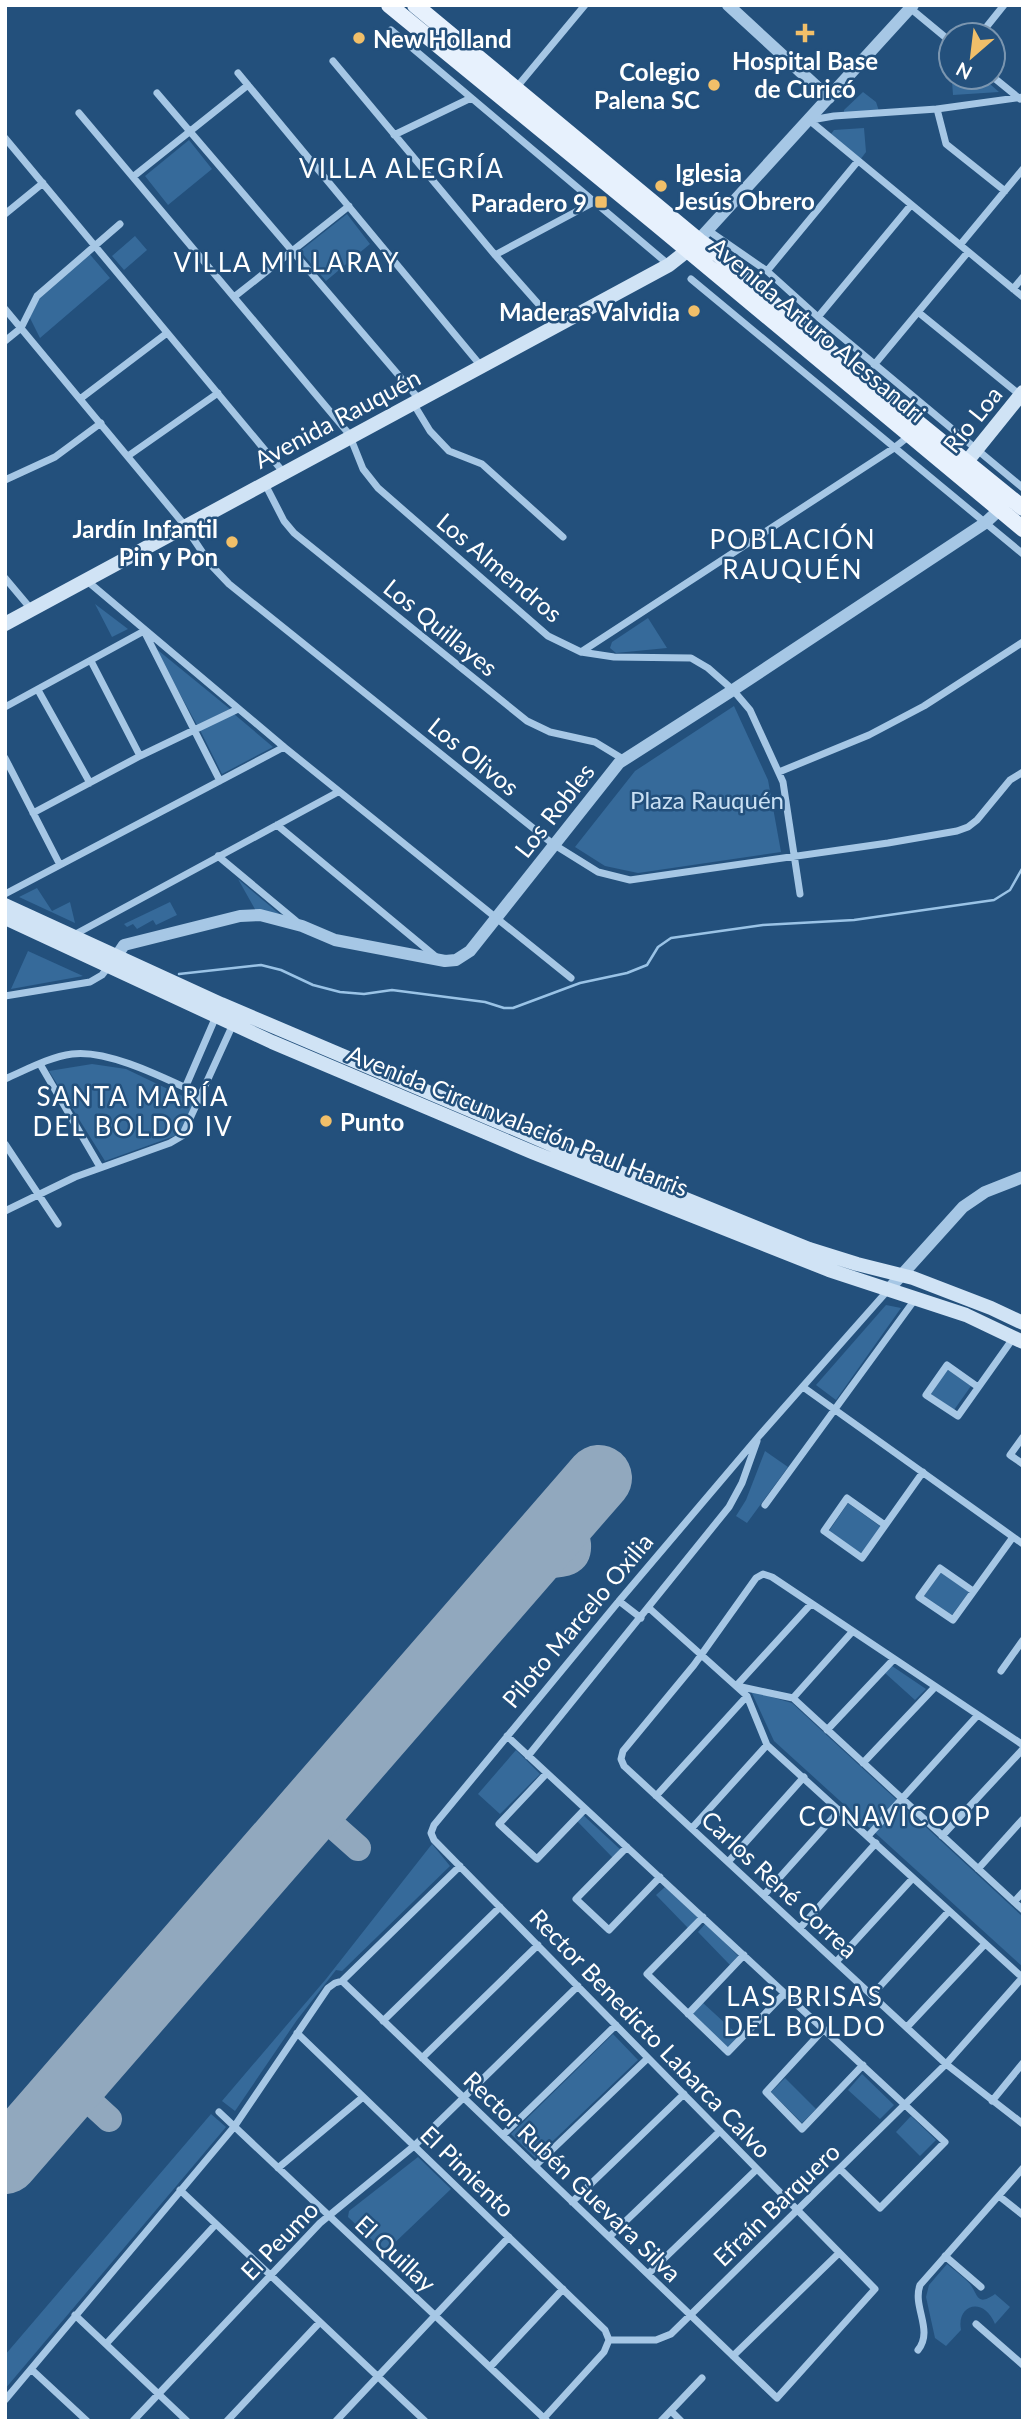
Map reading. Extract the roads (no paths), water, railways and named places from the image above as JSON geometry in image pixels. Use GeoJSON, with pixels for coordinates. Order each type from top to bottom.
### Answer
{"type":"FeatureCollection","features":[{"type":"Feature","properties":{"kind":"main road","name":"Avenida Arturo Alessandri"},"geometry":{"type":"LineString","coordinates":[[388,5],[719,255],[794,322],[1023,508]]}},
{"type":"Feature","properties":{"kind":"main road","name":"Avenida Arturo Alessandri"},"geometry":{"type":"LineString","coordinates":[[415,5],[699,241],[909,435],[966,462],[999,510],[1023,529]]}},
{"type":"Feature","properties":{"kind":"main road","name":"Avenida Rauquén"},"geometry":{"type":"LineString","coordinates":[[5,624],[669,265],[699,241]]}},
{"type":"Feature","properties":{"kind":"main road","name":"Río Loa"},"geometry":{"type":"LineString","coordinates":[[966,462],[1022,395]]}},
{"type":"Feature","properties":{"kind":"main road","name":"Avenida Circunvalación Paul Harris"},"geometry":{"type":"LineString","coordinates":[[6,896],[113,962]]}},
{"type":"Feature","properties":{"kind":"main road","name":"Avenida Circunvalación Paul Harris"},"geometry":{"type":"LineString","coordinates":[[5,918],[113,962],[545,1157],[810,1263],[966,1315],[1018,1340]]}},
{"type":"Feature","properties":{"kind":"main road","name":"Avenida Circunvalación Paul Harris"},"geometry":{"type":"LineString","coordinates":[[236,1018],[808,1249],[901,1275],[991,1308],[1023,1323]]}},
{"type":"Feature","properties":{"kind":"street"},"geometry":{"type":"LineString","coordinates":[[515,88],[585,5]]}},
{"type":"Feature","properties":{"kind":"street"},"geometry":{"type":"LineString","coordinates":[[728,5],[829,98]]}},
{"type":"Feature","properties":{"kind":"street"},"geometry":{"type":"LineString","coordinates":[[991,21],[1004,5]]}},
{"type":"Feature","properties":{"kind":"street"},"geometry":{"type":"LineString","coordinates":[[699,241],[911,7],[937,30]]}},
{"type":"Feature","properties":{"kind":"street"},"geometry":{"type":"LineString","coordinates":[[391,30],[669,265]]}},
{"type":"Feature","properties":{"kind":"street"},"geometry":{"type":"LineString","coordinates":[[333,61],[495,255],[558,325]]}},
{"type":"Feature","properties":{"kind":"street"},"geometry":{"type":"LineString","coordinates":[[238,73],[481,366]]}},
{"type":"Feature","properties":{"kind":"street"},"geometry":{"type":"LineString","coordinates":[[134,176],[248,85]]}},
{"type":"Feature","properties":{"kind":"street"},"geometry":{"type":"LineString","coordinates":[[1007,88],[1021,99]]}},
{"type":"Feature","properties":{"kind":"street"},"geometry":{"type":"LineString","coordinates":[[157,93],[416,402],[430,431],[449,451],[482,464],[563,537]]}},
{"type":"Feature","properties":{"kind":"street"},"geometry":{"type":"LineString","coordinates":[[394,135],[471,98]]}},
{"type":"Feature","properties":{"kind":"street"},"geometry":{"type":"LineString","coordinates":[[809,120],[1021,99]]}},
{"type":"Feature","properties":{"kind":"street"},"geometry":{"type":"LineString","coordinates":[[937,109],[946,144],[1005,191]]}},
{"type":"Feature","properties":{"kind":"street","name":"Los Almendros"},"geometry":{"type":"LineString","coordinates":[[79,113],[350,436],[363,469],[378,488],[548,636],[581,652],[614,657],[691,658],[708,668],[733,690],[750,710],[783,782],[800,894]]}},
{"type":"Feature","properties":{"kind":"street"},"geometry":{"type":"LineString","coordinates":[[809,120],[1023,297]]}},
{"type":"Feature","properties":{"kind":"street"},"geometry":{"type":"LineString","coordinates":[[5,138],[284,473]]}},
{"type":"Feature","properties":{"kind":"street"},"geometry":{"type":"LineString","coordinates":[[767,271],[858,161]]}},
{"type":"Feature","properties":{"kind":"street"},"geometry":{"type":"LineString","coordinates":[[960,245],[1023,169]]}},
{"type":"Feature","properties":{"kind":"street"},"geometry":{"type":"LineString","coordinates":[[5,214],[43,183]]}},
{"type":"Feature","properties":{"kind":"street"},"geometry":{"type":"LineString","coordinates":[[495,255],[594,202]]}},
{"type":"Feature","properties":{"kind":"street"},"geometry":{"type":"LineString","coordinates":[[818,317],[911,205]]}},
{"type":"Feature","properties":{"kind":"street"},"geometry":{"type":"LineString","coordinates":[[234,297],[349,206]]}},
{"type":"Feature","properties":{"kind":"street"},"geometry":{"type":"LineString","coordinates":[[5,341],[21,328],[37,296],[120,224]]}},
{"type":"Feature","properties":{"kind":"street","name":"Avenida Arturo Alessandri"},"geometry":{"type":"LineString","coordinates":[[699,241],[767,271],[874,365],[966,462],[1023,488]]}},
{"type":"Feature","properties":{"kind":"street"},"geometry":{"type":"LineString","coordinates":[[874,365],[968,252]]}},
{"type":"Feature","properties":{"kind":"street"},"geometry":{"type":"LineString","coordinates":[[1013,289],[1023,277]]}},
{"type":"Feature","properties":{"kind":"street","name":"Avenida Arturo Alessandri"},"geometry":{"type":"LineString","coordinates":[[691,279],[1023,554]]}},
{"type":"Feature","properties":{"kind":"street","name":"Los Olivos"},"geometry":{"type":"LineString","coordinates":[[5,309],[186,526],[211,565],[229,584],[553,844],[598,872],[629,880],[957,831],[968,827],[1010,780],[1023,772]]}},
{"type":"Feature","properties":{"kind":"street"},"geometry":{"type":"LineString","coordinates":[[918,312],[1022,395]]}},
{"type":"Feature","properties":{"kind":"street"},"geometry":{"type":"LineString","coordinates":[[80,399],[167,333]]}},
{"type":"Feature","properties":{"kind":"street"},"geometry":{"type":"LineString","coordinates":[[128,456],[218,393]]}},
{"type":"Feature","properties":{"kind":"street"},"geometry":{"type":"LineString","coordinates":[[5,480],[55,457],[101,423]]}},
{"type":"Feature","properties":{"kind":"street"},"geometry":{"type":"LineString","coordinates":[[581,652],[894,449],[909,435]]}},
{"type":"Feature","properties":{"kind":"street","name":"Los Quillayes"},"geometry":{"type":"LineString","coordinates":[[264,484],[284,521],[294,533],[527,721],[550,732],[594,742],[623,759]]}},
{"type":"Feature","properties":{"kind":"street","name":"Los Robles"},"geometry":{"type":"LineString","coordinates":[[440,960],[456,960],[466,955],[623,759],[733,690],[985,523],[999,510]]}},
{"type":"Feature","properties":{"kind":"street"},"geometry":{"type":"LineString","coordinates":[[5,578],[31,610]]}},
{"type":"Feature","properties":{"kind":"street"},"geometry":{"type":"LineString","coordinates":[[86,580],[338,792],[571,978]]}},
{"type":"Feature","properties":{"kind":"street"},"geometry":{"type":"LineString","coordinates":[[5,707],[144,631]]}},
{"type":"Feature","properties":{"kind":"street"},"geometry":{"type":"LineString","coordinates":[[144,631],[220,781]]}},
{"type":"Feature","properties":{"kind":"street"},"geometry":{"type":"LineString","coordinates":[[779,772],[869,735],[913,712],[1023,642]]}},
{"type":"Feature","properties":{"kind":"street"},"geometry":{"type":"LineString","coordinates":[[91,661],[141,756]]}},
{"type":"Feature","properties":{"kind":"street"},"geometry":{"type":"LineString","coordinates":[[38,690],[90,783]]}},
{"type":"Feature","properties":{"kind":"street"},"geometry":{"type":"LineString","coordinates":[[33,813],[238,709]]}},
{"type":"Feature","properties":{"kind":"street"},"geometry":{"type":"LineString","coordinates":[[6,896],[284,747]]}},
{"type":"Feature","properties":{"kind":"street"},"geometry":{"type":"LineString","coordinates":[[5,758],[60,865]]}},
{"type":"Feature","properties":{"kind":"street"},"geometry":{"type":"LineString","coordinates":[[72,936],[338,792]]}},
{"type":"Feature","properties":{"kind":"street"},"geometry":{"type":"LineString","coordinates":[[277,825],[440,960]]}},
{"type":"Feature","properties":{"kind":"street"},"geometry":{"type":"LineString","coordinates":[[218,856],[302,926]]}},
{"type":"Feature","properties":{"kind":"street"},"geometry":{"type":"LineString","coordinates":[[5,996],[90,982],[102,975],[124,945],[240,916],[260,915],[302,926],[335,940],[440,960]]}},
{"type":"Feature","properties":{"kind":"street"},"geometry":{"type":"LineString","coordinates":[[185,1088],[218,1010]]}},
{"type":"Feature","properties":{"kind":"street"},"geometry":{"type":"LineString","coordinates":[[5,1210],[100,1167],[177,1140],[186,1131],[236,1018]]}},
{"type":"Feature","properties":{"kind":"street"},"geometry":{"type":"LineString","coordinates":[[5,1079],[73,1054],[112,1058],[201,1096]]}},
{"type":"Feature","properties":{"kind":"street"},"geometry":{"type":"LineString","coordinates":[[40,1064],[100,1167]]}},
{"type":"Feature","properties":{"kind":"street"},"geometry":{"type":"LineString","coordinates":[[5,1144],[58,1224]]}},
{"type":"Feature","properties":{"kind":"street","name":"Piloto Marcelo Oxilia"},"geometry":{"type":"LineString","coordinates":[[431,1833],[433,1825],[619,1601],[759,1436],[951,1219],[974,1198],[996,1186],[1023,1177]]}},
{"type":"Feature","properties":{"kind":"street"},"geometry":{"type":"LineString","coordinates":[[765,1505],[916,1298]]}},
{"type":"Feature","properties":{"kind":"street"},"geometry":{"type":"LineString","coordinates":[[978,1387],[947,1365],[926,1395],[958,1416],[978,1387],[1018,1340]]}},
{"type":"Feature","properties":{"kind":"street"},"geometry":{"type":"LineString","coordinates":[[803,1387],[1023,1544]]}},
{"type":"Feature","properties":{"kind":"street","name":"Piloto Marcelo Oxilia"},"geometry":{"type":"LineString","coordinates":[[528,1756],[729,1507],[742,1483],[759,1436]]}},
{"type":"Feature","properties":{"kind":"street"},"geometry":{"type":"LineString","coordinates":[[1023,1437],[1010,1455],[1023,1464]]}},
{"type":"Feature","properties":{"kind":"street"},"geometry":{"type":"LineString","coordinates":[[885,1525],[847,1498],[824,1531],[862,1558],[923,1472]]}},
{"type":"Feature","properties":{"kind":"street"},"geometry":{"type":"LineString","coordinates":[[973,1591],[940,1568],[919,1597],[953,1620],[1013,1537]]}},
{"type":"Feature","properties":{"kind":"street"},"geometry":{"type":"LineString","coordinates":[[700,1655],[756,1578],[763,1574],[772,1577],[1023,1747],[942,1836]]}},
{"type":"Feature","properties":{"kind":"street"},"geometry":{"type":"LineString","coordinates":[[619,1601],[641,1618]]}},
{"type":"Feature","properties":{"kind":"street"},"geometry":{"type":"LineString","coordinates":[[736,1686],[811,1605]]}},
{"type":"Feature","properties":{"kind":"street"},"geometry":{"type":"LineString","coordinates":[[649,1608],[747,1696],[767,1745],[1023,1978]]}},
{"type":"Feature","properties":{"kind":"street"},"geometry":{"type":"LineString","coordinates":[[793,1698],[852,1632]]}},
{"type":"Feature","properties":{"kind":"street"},"geometry":{"type":"LineString","coordinates":[[1000,1671],[1023,1640]]}},
{"type":"Feature","properties":{"kind":"street","name":"Carlos René Correa"},"geometry":{"type":"LineString","coordinates":[[700,1655],[623,1751],[621,1759],[624,1766],[946,2064],[992,2101],[1022,2120]]}},
{"type":"Feature","properties":{"kind":"street"},"geometry":{"type":"LineString","coordinates":[[827,1730],[893,1660]]}},
{"type":"Feature","properties":{"kind":"street"},"geometry":{"type":"LineString","coordinates":[[736,1686],[793,1698],[1023,1910]]}},
{"type":"Feature","properties":{"kind":"street"},"geometry":{"type":"LineString","coordinates":[[863,1763],[934,1688]]}},
{"type":"Feature","properties":{"kind":"street"},"geometry":{"type":"LineString","coordinates":[[656,1796],[747,1696]]}},
{"type":"Feature","properties":{"kind":"street"},"geometry":{"type":"LineString","coordinates":[[869,1835],[977,1716]]}},
{"type":"Feature","properties":{"kind":"street"},"geometry":{"type":"LineString","coordinates":[[507,1736],[946,2142],[880,2208],[840,2169]]}},
{"type":"Feature","properties":{"kind":"street"},"geometry":{"type":"LineString","coordinates":[[692,1828],[767,1745]]}},
{"type":"Feature","properties":{"kind":"street"},"geometry":{"type":"LineString","coordinates":[[547,1773],[499,1824],[537,1860],[585,1809]]}},
{"type":"Feature","properties":{"kind":"street"},"geometry":{"type":"LineString","coordinates":[[728,1862],[804,1777]]}},
{"type":"Feature","properties":{"kind":"street"},"geometry":{"type":"LineString","coordinates":[[764,1895],[840,1810]]}},
{"type":"Feature","properties":{"kind":"street"},"geometry":{"type":"LineString","coordinates":[[978,1869],[1023,1819]]}},
{"type":"Feature","properties":{"kind":"street","name":"Rector Benedicto Labarca Calvo"},"geometry":{"type":"LineString","coordinates":[[431,1833],[434,1840],[875,2289],[777,2398]]}},
{"type":"Feature","properties":{"kind":"street"},"geometry":{"type":"LineString","coordinates":[[800,1928],[876,1843]]}},
{"type":"Feature","properties":{"kind":"street"},"geometry":{"type":"LineString","coordinates":[[627,1847],[576,1899],[608,1930],[660,1877]]}},
{"type":"Feature","properties":{"kind":"street"},"geometry":{"type":"LineString","coordinates":[[5,2400],[234,2127],[328,1988],[342,1981],[460,1866]]}},
{"type":"Feature","properties":{"kind":"street"},"geometry":{"type":"LineString","coordinates":[[836,1962],[913,1878]]}},
{"type":"Feature","properties":{"kind":"street"},"geometry":{"type":"LineString","coordinates":[[1014,1902],[1023,1892]]}},
{"type":"Feature","properties":{"kind":"street"},"geometry":{"type":"LineString","coordinates":[[383,2021],[500,1907]]}},
{"type":"Feature","properties":{"kind":"street"},"geometry":{"type":"LineString","coordinates":[[872,1995],[949,1911]]}},
{"type":"Feature","properties":{"kind":"street"},"geometry":{"type":"LineString","coordinates":[[703,1917],[648,1974],[728,2052],[785,1993]]}},
{"type":"Feature","properties":{"kind":"street"},"geometry":{"type":"LineString","coordinates":[[907,2027],[985,1944]]}},
{"type":"Feature","properties":{"kind":"street"},"geometry":{"type":"LineString","coordinates":[[422,2058],[538,1945]]}},
{"type":"Feature","properties":{"kind":"street"},"geometry":{"type":"LineString","coordinates":[[688,2014],[744,1955]]}},
{"type":"Feature","properties":{"kind":"street","name":"Efraín Barquero"},"geometry":{"type":"LineString","coordinates":[[609,2340],[661,2339],[668,2336],[946,2064],[1023,1978]]}},
{"type":"Feature","properties":{"kind":"street","name":"Rector Rubén Guevara Silva"},"geometry":{"type":"LineString","coordinates":[[342,1981],[777,2398]]}},
{"type":"Feature","properties":{"kind":"street","name":"El Peumo"},"geometry":{"type":"LineString","coordinates":[[133,2421],[328,2215],[414,2146],[578,1986]]}},
{"type":"Feature","properties":{"kind":"street"},"geometry":{"type":"LineString","coordinates":[[503,2135],[616,2025]]}},
{"type":"Feature","properties":{"kind":"street"},"geometry":{"type":"LineString","coordinates":[[824,2029],[766,2092],[802,2129],[863,2065]]}},
{"type":"Feature","properties":{"kind":"street","name":"El Pimiento"},"geometry":{"type":"LineString","coordinates":[[297,2033],[605,2330],[609,2340]]}},
{"type":"Feature","properties":{"kind":"street"},"geometry":{"type":"LineString","coordinates":[[535,2166],[649,2058]]}},
{"type":"Feature","properties":{"kind":"street"},"geometry":{"type":"LineString","coordinates":[[992,2101],[1023,2063]]}},
{"type":"Feature","properties":{"kind":"street"},"geometry":{"type":"LineString","coordinates":[[572,2202],[684,2094]]}},
{"type":"Feature","properties":{"kind":"street"},"geometry":{"type":"LineString","coordinates":[[278,2168],[363,2097]]}},
{"type":"Feature","properties":{"kind":"street","name":"El Quillay"},"geometry":{"type":"LineString","coordinates":[[219,2112],[544,2420]]}},
{"type":"Feature","properties":{"kind":"street"},"geometry":{"type":"LineString","coordinates":[[609,2237],[720,2131]]}},
{"type":"Feature","properties":{"kind":"street"},"geometry":{"type":"LineString","coordinates":[[918,2350],[925,2335],[918,2300],[923,2281],[1023,2168]]}},
{"type":"Feature","properties":{"kind":"street"},"geometry":{"type":"LineString","coordinates":[[648,2274],[757,2169]]}},
{"type":"Feature","properties":{"kind":"street"},"geometry":{"type":"LineString","coordinates":[[180,2190],[425,2421]]}},
{"type":"Feature","properties":{"kind":"street"},"geometry":{"type":"LineString","coordinates":[[999,2196],[1023,2216]]}},
{"type":"Feature","properties":{"kind":"street"},"geometry":{"type":"LineString","coordinates":[[106,2344],[216,2224]]}},
{"type":"Feature","properties":{"kind":"street"},"geometry":{"type":"LineString","coordinates":[[336,2421],[509,2237]]}},
{"type":"Feature","properties":{"kind":"street"},"geometry":{"type":"LineString","coordinates":[[733,2356],[839,2253]]}},
{"type":"Feature","properties":{"kind":"street"},"geometry":{"type":"LineString","coordinates":[[945,2256],[981,2287]]}},
{"type":"Feature","properties":{"kind":"street"},"geometry":{"type":"LineString","coordinates":[[489,2367],[563,2289]]}},
{"type":"Feature","properties":{"kind":"street"},"geometry":{"type":"LineString","coordinates":[[75,2315],[187,2421]]}},
{"type":"Feature","properties":{"kind":"street"},"geometry":{"type":"LineString","coordinates":[[227,2421],[320,2322]]}},
{"type":"Feature","properties":{"kind":"street"},"geometry":{"type":"LineString","coordinates":[[976,2324],[1023,2365]]}},
{"type":"Feature","properties":{"kind":"street"},"geometry":{"type":"LineString","coordinates":[[544,2420],[604,2352],[609,2340]]}},
{"type":"Feature","properties":{"kind":"street"},"geometry":{"type":"LineString","coordinates":[[31,2369],[87,2421]]}},
{"type":"Feature","properties":{"kind":"street"},"geometry":{"type":"LineString","coordinates":[[661,2421],[702,2378]]}},
{"type":"Feature","properties":{"kind":"street"},"geometry":{"type":"LineString","coordinates":[[671,2411],[681,2421]]}},
{"type":"Feature","properties":{"kind":"waterway"},"geometry":{"type":"LineString","coordinates":[[179,974],[261,965],[281,970],[313,985],[340,992],[364,994],[392,990],[513,1008],[580,983],[627,973],[647,965],[658,947],[671,938],[763,925],[854,920],[994,900],[1010,890],[1023,867]]}},
{"type":"Feature","properties":{"kind":"place","name":"Hospital Base de Curicó"},"geometry":{"type":"Point","coordinates":[805,33]}},
{"type":"Feature","properties":{"kind":"place","name":"New Holland"},"geometry":{"type":"Point","coordinates":[359,38]}},
{"type":"Feature","properties":{"kind":"place","name":"Colegio Palena SC"},"geometry":{"type":"Point","coordinates":[714,85]}},
{"type":"Feature","properties":{"kind":"place","name":"Iglesia Jesús Obrero"},"geometry":{"type":"Point","coordinates":[661,186]}},
{"type":"Feature","properties":{"kind":"place","name":"Paradero 9"},"geometry":{"type":"Point","coordinates":[601,202]}},
{"type":"Feature","properties":{"kind":"place","name":"Maderas Valvidia"},"geometry":{"type":"Point","coordinates":[694,311]}},
{"type":"Feature","properties":{"kind":"place","name":"Jardín Infantil Pin y Pon"},"geometry":{"type":"Point","coordinates":[232,542]}},
{"type":"Feature","properties":{"kind":"place","name":"Punto"},"geometry":{"type":"Point","coordinates":[326,1121]}},
{"type":"Feature","properties":{"kind":"district","name":"VILLA ALEGRÍA"},"geometry":{"type":"Point","coordinates":[402,168]}},
{"type":"Feature","properties":{"kind":"district","name":"VILLA MILLARAY"},"geometry":{"type":"Point","coordinates":[287,262]}},
{"type":"Feature","properties":{"kind":"district","name":"POBLACIÓN RAUQUÉN"},"geometry":{"type":"Point","coordinates":[793,554]}},
{"type":"Feature","properties":{"kind":"district","name":"SANTA MARÍA DEL BOLDO IV"},"geometry":{"type":"Point","coordinates":[133,1111]}},
{"type":"Feature","properties":{"kind":"district","name":"CONAVICOOP"},"geometry":{"type":"Point","coordinates":[895,1816]}},
{"type":"Feature","properties":{"kind":"district","name":"LAS BRISAS DEL BOLDO"},"geometry":{"type":"Point","coordinates":[805,2011]}},
{"type":"Feature","properties":{"kind":"park label","name":"Plaza Rauquén"},"geometry":{"type":"Point","coordinates":[707,799]}}]}
